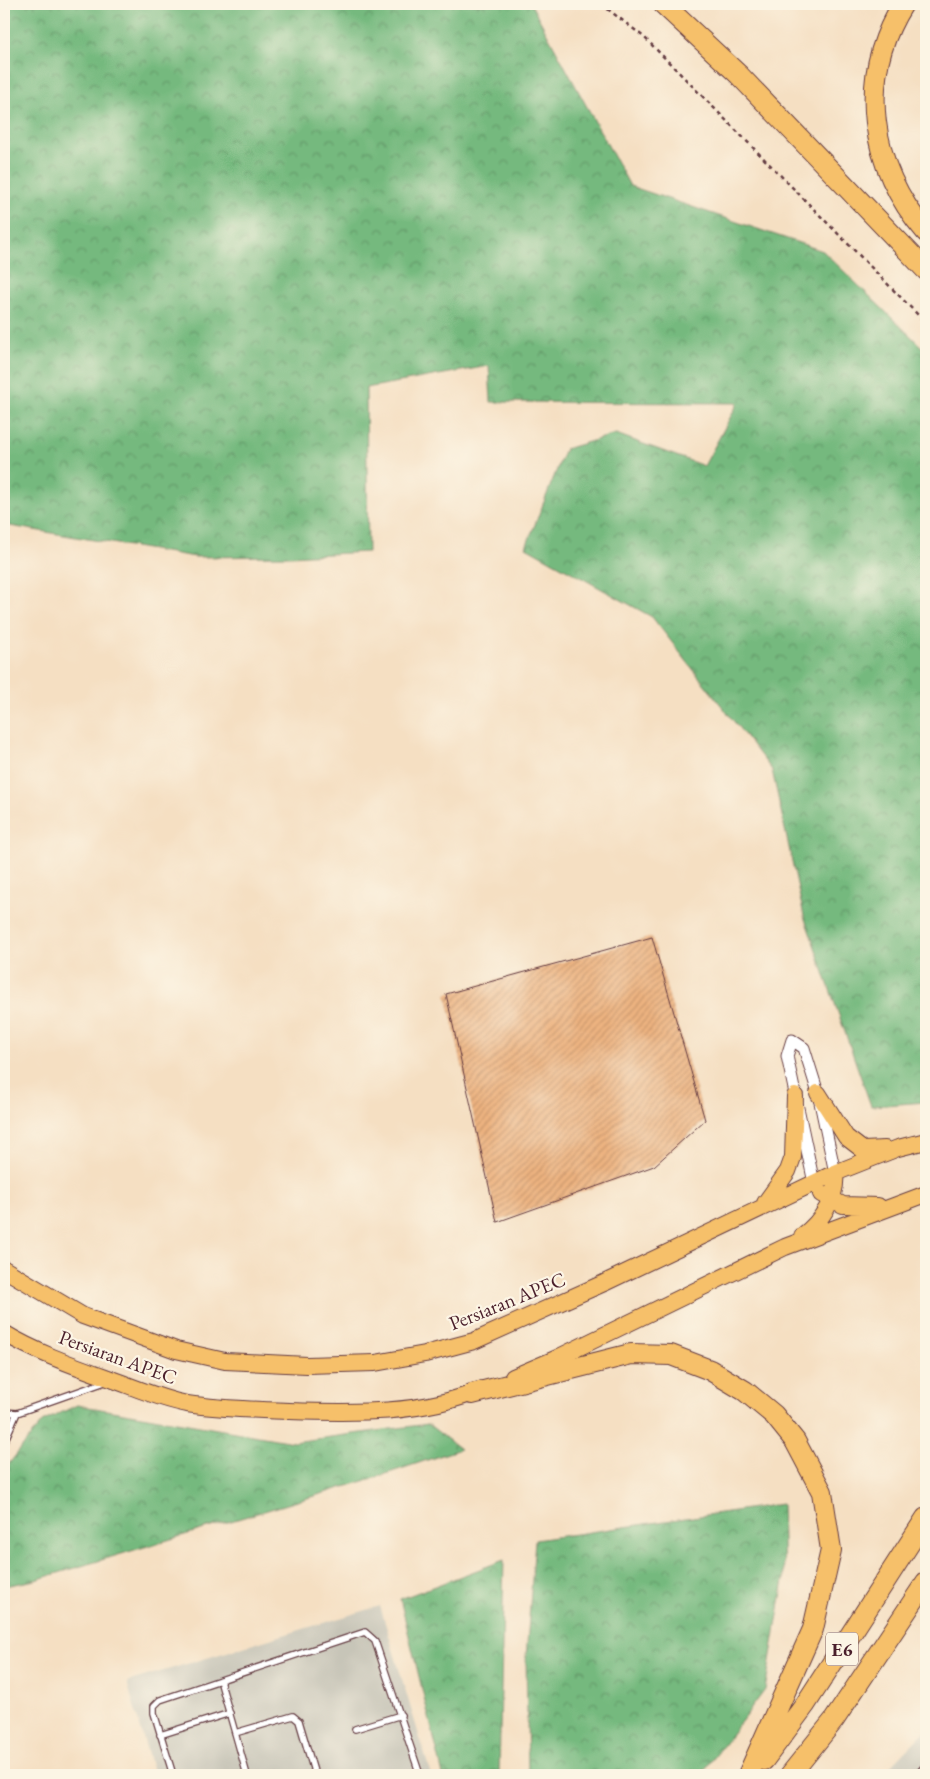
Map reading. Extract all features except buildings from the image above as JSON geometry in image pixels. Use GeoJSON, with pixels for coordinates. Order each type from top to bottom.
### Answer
{"type":"FeatureCollection","features":[{"type":"Feature","properties":{"kind":"highway"},"geometry":{"type":"LineString","coordinates":[[663,4],[739,75],[926,270]]}},
{"type":"Feature","properties":{"kind":"highway"},"geometry":{"type":"LineString","coordinates":[[903,4],[892,22],[882,48],[876,79],[874,109],[878,141],[896,191],[913,217],[926,232]]}},
{"type":"Feature","properties":{"kind":"highway"},"geometry":{"type":"LineString","coordinates":[[472,1394],[631,1354],[672,1355],[710,1370],[745,1392],[774,1415],[795,1440],[822,1492],[831,1550],[813,1629],[750,1775]]}},
{"type":"Feature","properties":{"kind":"highway","name":"E6"},"geometry":{"type":"LineString","coordinates":[[750,1775],[805,1705],[926,1518]]}},
{"type":"Feature","properties":{"kind":"highway","name":"E6"},"geometry":{"type":"LineString","coordinates":[[790,1775],[834,1720],[926,1582]]}},
{"type":"Feature","properties":{"kind":"main road"},"geometry":{"type":"LineString","coordinates":[[818,1093],[846,1137],[863,1150],[898,1148]]}},
{"type":"Feature","properties":{"kind":"main road"},"geometry":{"type":"LineString","coordinates":[[762,1207],[788,1171],[793,1157],[795,1096]]}},
{"type":"Feature","properties":{"kind":"main road","name":"Persiaran APEC"},"geometry":{"type":"LineString","coordinates":[[4,1269],[83,1316],[176,1350],[234,1361],[307,1365],[375,1363],[425,1354],[474,1341],[604,1283],[835,1173],[898,1148],[926,1141]]}},
{"type":"Feature","properties":{"kind":"main road"},"geometry":{"type":"LineString","coordinates":[[785,1247],[816,1226],[836,1185],[835,1173]]}},
{"type":"Feature","properties":{"kind":"main road"},"geometry":{"type":"LineString","coordinates":[[814,1183],[821,1194],[843,1206],[857,1208],[893,1206]]}},
{"type":"Feature","properties":{"kind":"main road","name":"Persiaran APEC"},"geometry":{"type":"LineString","coordinates":[[4,1333],[81,1369],[150,1394],[186,1404],[270,1411],[392,1411],[472,1394],[555,1359],[785,1247],[926,1194]]}},
{"type":"Feature","properties":{"kind":"street"},"geometry":{"type":"LineString","coordinates":[[814,1183],[788,1056],[792,1040],[804,1048],[818,1093],[835,1173]]}},
{"type":"Feature","properties":{"kind":"lane"},"geometry":{"type":"LineString","coordinates":[[4,1412],[17,1413],[112,1379]]}},
{"type":"Feature","properties":{"kind":"lane"},"geometry":{"type":"LineString","coordinates":[[4,1441],[17,1413]]}},
{"type":"Feature","properties":{"kind":"lane"},"geometry":{"type":"LineString","coordinates":[[173,1775],[154,1713],[154,1706],[160,1700],[365,1632],[375,1641],[420,1775]]}},
{"type":"Feature","properties":{"kind":"lane"},"geometry":{"type":"LineString","coordinates":[[220,1680],[247,1775]]}},
{"type":"Feature","properties":{"kind":"lane"},"geometry":{"type":"LineString","coordinates":[[160,1735],[230,1713]]}},
{"type":"Feature","properties":{"kind":"lane"},"geometry":{"type":"LineString","coordinates":[[355,1728],[401,1715]]}},
{"type":"Feature","properties":{"kind":"lane"},"geometry":{"type":"LineString","coordinates":[[236,1733],[293,1716],[299,1721],[316,1775]]}},
{"type":"Feature","properties":{"kind":"lane"},"geometry":{"type":"LineString","coordinates":[[917,1775],[926,1765]]}},
{"type":"Feature","properties":{"kind":"path"},"geometry":{"type":"LineString","coordinates":[[601,4],[644,37],[926,323]]}},
{"type":"Feature","properties":{"kind":"shaded area"},"geometry":{"type":"Polygon","coordinates":[[[380,1606],[431,1775],[154,1775],[127,1682],[380,1606]]]}},
{"type":"Feature","properties":{"kind":"shaded area"},"geometry":{"type":"Polygon","coordinates":[[[926,1730],[926,1775],[882,1775],[926,1730]]]}},
{"type":"Feature","properties":{"kind":"green space"},"geometry":{"type":"Polygon","coordinates":[[[4,4],[531,4],[630,186],[823,251],[926,351],[926,1102],[871,1106],[804,916],[772,770],[652,617],[526,547],[565,449],[616,434],[704,466],[738,403],[491,402],[489,366],[366,388],[368,552],[290,556],[195,557],[4,525],[4,4]]]}},
{"type":"Feature","properties":{"kind":"green space"},"geometry":{"type":"Polygon","coordinates":[[[77,1405],[293,1442],[428,1424],[460,1449],[374,1478],[35,1580],[4,1586],[4,1470],[42,1422],[77,1405]]]}},
{"type":"Feature","properties":{"kind":"green space"},"geometry":{"type":"Polygon","coordinates":[[[782,1504],[784,1580],[765,1690],[701,1775],[528,1775],[526,1657],[535,1540],[782,1504]]]}},
{"type":"Feature","properties":{"kind":"green space"},"geometry":{"type":"Polygon","coordinates":[[[504,1560],[499,1775],[443,1775],[400,1599],[504,1560]]]}}]}
